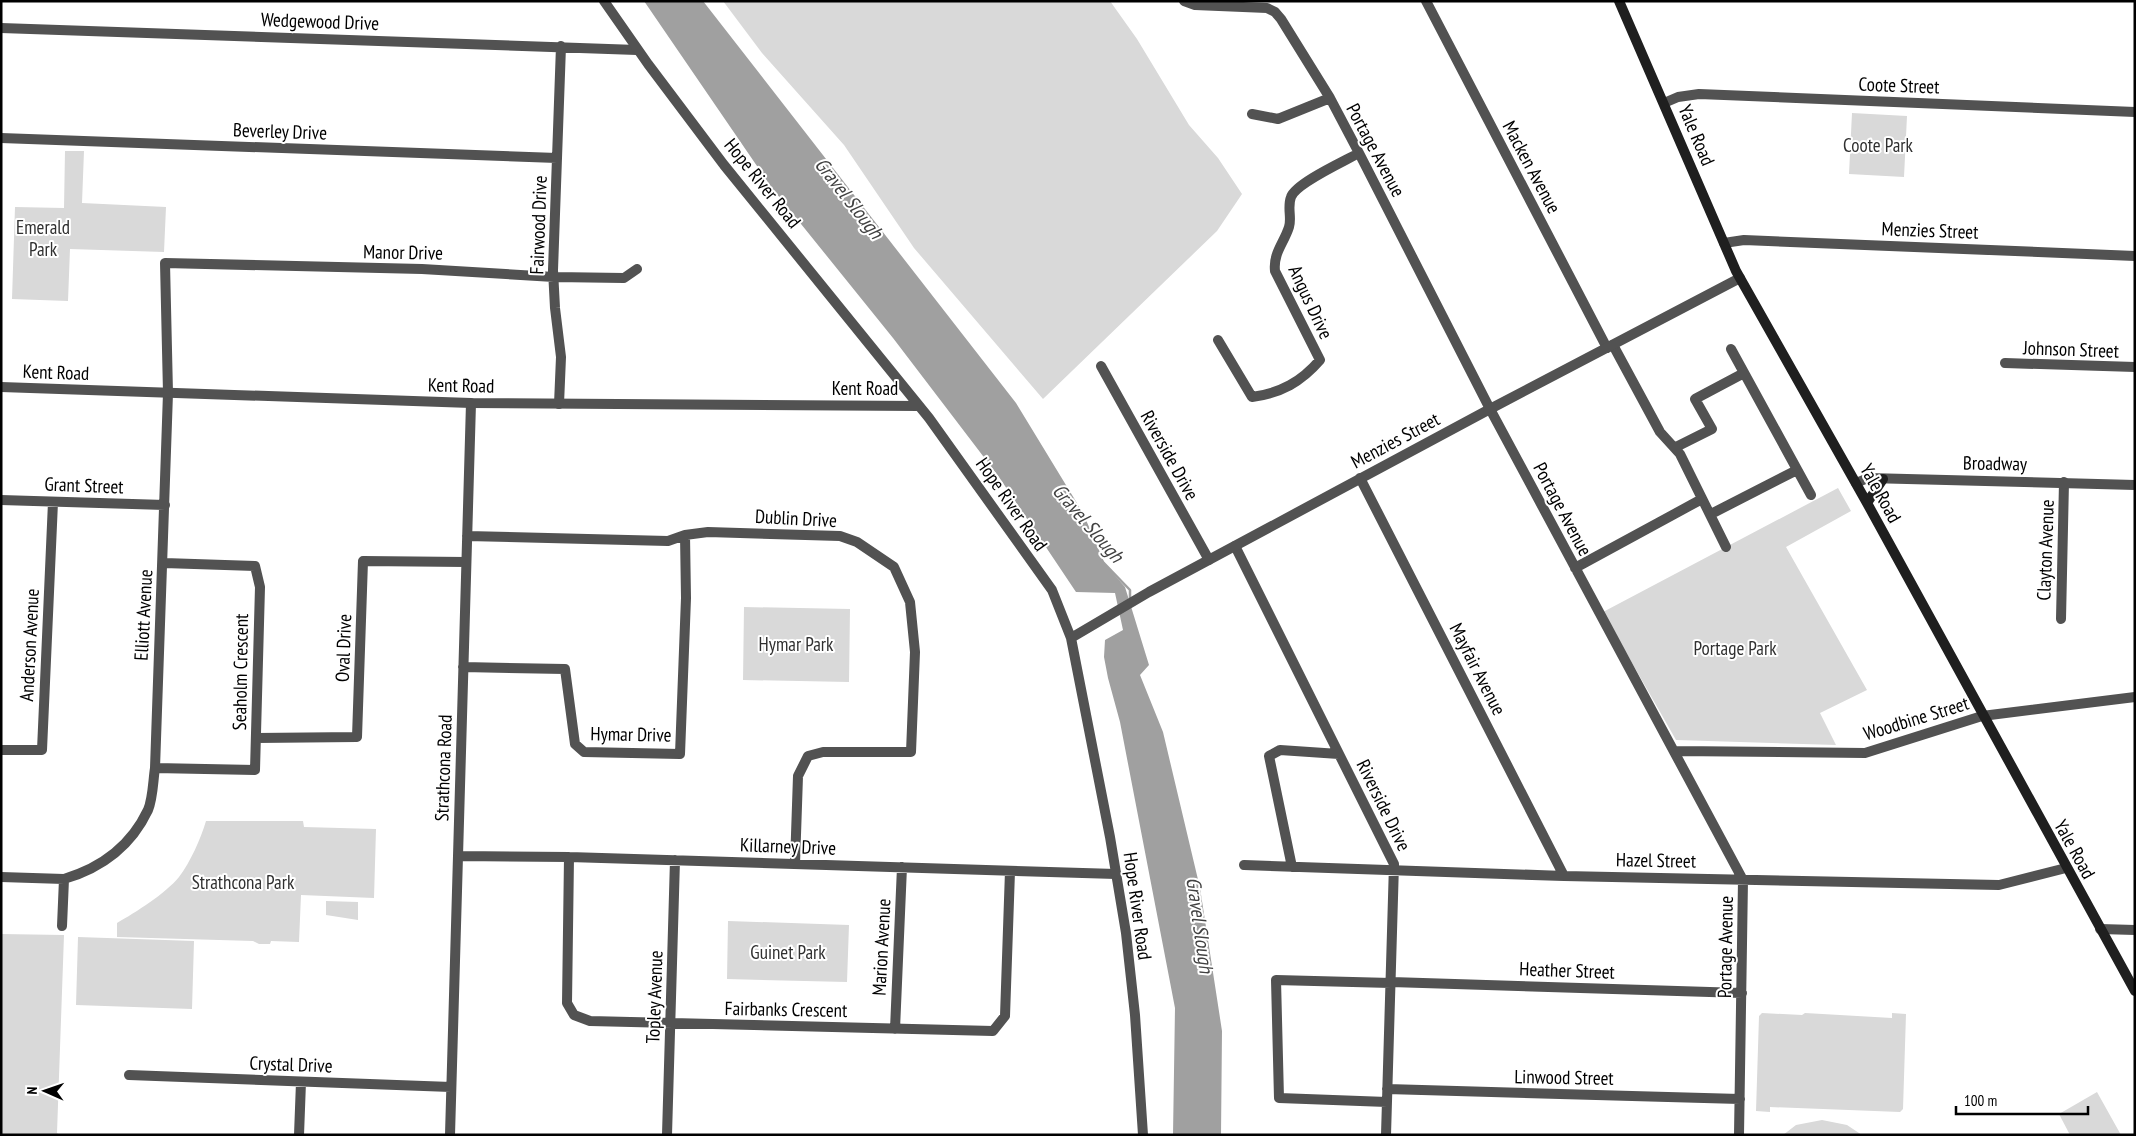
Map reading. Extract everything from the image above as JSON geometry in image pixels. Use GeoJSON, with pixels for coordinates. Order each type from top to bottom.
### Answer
{"type":"FeatureCollection","features":[{"type":"Feature","properties":{"kind":"main road","name":"Yale Road"},"geometry":{"type":"LineString","coordinates":[[1619,1],[1740,278],[1856,483],[1982,716],[2135,991]]}},
{"type":"Feature","properties":{"kind":"main road"},"geometry":{"type":"LineString","coordinates":[[1867,503],[1883,478]]}},
{"type":"Feature","properties":{"kind":"street","name":"Hope River Road"},"geometry":{"type":"LineString","coordinates":[[604,1],[637,50],[724,165],[796,251],[870,347],[919,406],[1052,590],[1071,638],[1092,739],[1126,933],[1135,1015],[1143,1135]]}},
{"type":"Feature","properties":{"kind":"street","name":"Portage Avenue"},"geometry":{"type":"LineString","coordinates":[[1184,1],[1195,5],[1263,8],[1275,12],[1330,98],[1490,409],[1744,880],[1739,1135]]}},
{"type":"Feature","properties":{"kind":"street","name":"Macken Avenue"},"geometry":{"type":"LineString","coordinates":[[1426,1],[1610,347],[1660,432],[1676,447],[1726,547]]}},
{"type":"Feature","properties":{"kind":"street","name":"Wedgewood Drive"},"geometry":{"type":"LineString","coordinates":[[1,28],[637,50]]}},
{"type":"Feature","properties":{"kind":"street","name":"Fairwood Drive"},"geometry":{"type":"LineString","coordinates":[[560,404],[561,357],[554,308],[554,277],[561,46]]}},
{"type":"Feature","properties":{"kind":"street","name":"Coote Street"},"geometry":{"type":"LineString","coordinates":[[1664,103],[1678,97],[1698,94],[2135,112]]}},
{"type":"Feature","properties":{"kind":"street"},"geometry":{"type":"LineString","coordinates":[[1252,114],[1278,119],[1330,98]]}},
{"type":"Feature","properties":{"kind":"street","name":"Beverley Drive"},"geometry":{"type":"LineString","coordinates":[[1,138],[557,158]]}},
{"type":"Feature","properties":{"kind":"street","name":"Angus Drive"},"geometry":{"type":"LineString","coordinates":[[1218,340],[1252,397],[1274,394],[1290,386],[1308,374],[1320,360],[1275,270],[1274,262],[1290,225],[1288,210],[1291,195],[1308,180],[1359,153]]}},
{"type":"Feature","properties":{"kind":"street","name":"Menzies Street"},"geometry":{"type":"LineString","coordinates":[[1724,243],[1744,240],[2135,256]]}},
{"type":"Feature","properties":{"kind":"street","name":"Manor Drive"},"geometry":{"type":"LineString","coordinates":[[165,263],[422,268],[554,277],[624,278],[637,269]]}},
{"type":"Feature","properties":{"kind":"street","name":"Elliott Avenue"},"geometry":{"type":"LineString","coordinates":[[64,879],[83,873],[111,858],[133,835],[148,808],[155,768],[164,563],[168,393],[165,263]]}},
{"type":"Feature","properties":{"kind":"street","name":"Menzies Street"},"geometry":{"type":"LineString","coordinates":[[1071,638],[1149,592],[1360,478],[1740,278]]}},
{"type":"Feature","properties":{"kind":"street"},"geometry":{"type":"LineString","coordinates":[[1730,349],[1811,495]]}},
{"type":"Feature","properties":{"kind":"street","name":"Johnson Street"},"geometry":{"type":"LineString","coordinates":[[2005,363],[2135,367]]}},
{"type":"Feature","properties":{"kind":"street","name":"Riverside Drive"},"geometry":{"type":"LineString","coordinates":[[1101,366],[1209,560]]}},
{"type":"Feature","properties":{"kind":"street"},"geometry":{"type":"LineString","coordinates":[[1676,447],[1712,429],[1695,399],[1744,373]]}},
{"type":"Feature","properties":{"kind":"street","name":"Kent Road"},"geometry":{"type":"LineString","coordinates":[[1,387],[471,403],[919,406]]}},
{"type":"Feature","properties":{"kind":"street","name":"Strathcona Road"},"geometry":{"type":"LineString","coordinates":[[450,1135],[471,403]]}},
{"type":"Feature","properties":{"kind":"street"},"geometry":{"type":"LineString","coordinates":[[1711,514],[1797,470]]}},
{"type":"Feature","properties":{"kind":"street","name":"Mayfair Avenue"},"geometry":{"type":"LineString","coordinates":[[1360,478],[1564,876]]}},
{"type":"Feature","properties":{"kind":"street","name":"Broadway"},"geometry":{"type":"LineString","coordinates":[[1856,483],[1868,478],[1883,478],[2135,485]]}},
{"type":"Feature","properties":{"kind":"street","name":"Clayton Avenue"},"geometry":{"type":"LineString","coordinates":[[2061,619],[2064,482]]}},
{"type":"Feature","properties":{"kind":"street"},"geometry":{"type":"LineString","coordinates":[[1575,568],[1702,499]]}},
{"type":"Feature","properties":{"kind":"street","name":"Grant Street"},"geometry":{"type":"LineString","coordinates":[[1,500],[165,504]]}},
{"type":"Feature","properties":{"kind":"street","name":"Anderson Avenue"},"geometry":{"type":"LineString","coordinates":[[1,750],[42,750],[53,502]]}},
{"type":"Feature","properties":{"kind":"street","name":"Dublin Drive"},"geometry":{"type":"LineString","coordinates":[[467,536],[668,541],[685,535],[708,532],[840,536],[857,542],[894,567],[910,602],[915,652],[911,752],[823,752],[808,756],[798,776],[794,864]]}},
{"type":"Feature","properties":{"kind":"street","name":"Hymar Drive"},"geometry":{"type":"LineString","coordinates":[[463,667],[565,669],[575,744],[584,752],[680,754],[686,598],[685,535]]}},
{"type":"Feature","properties":{"kind":"street","name":"Riverside Drive"},"geometry":{"type":"LineString","coordinates":[[1235,546],[1394,864],[1386,1135]]}},
{"type":"Feature","properties":{"kind":"street","name":"Oval Drive"},"geometry":{"type":"LineString","coordinates":[[256,738],[357,737],[363,561],[466,562]]}},
{"type":"Feature","properties":{"kind":"street","name":"Seaholm Crescent"},"geometry":{"type":"LineString","coordinates":[[155,768],[255,770],[260,587],[255,566],[164,563]]}},
{"type":"Feature","properties":{"kind":"street","name":"Woodbine Street"},"geometry":{"type":"LineString","coordinates":[[1676,752],[1865,754],[1982,716],[2135,697]]}},
{"type":"Feature","properties":{"kind":"street"},"geometry":{"type":"LineString","coordinates":[[1292,867],[1269,756],[1280,750],[1339,754]]}},
{"type":"Feature","properties":{"kind":"street","name":"Killarney Drive"},"geometry":{"type":"LineString","coordinates":[[458,856],[569,857],[1116,874]]}},
{"type":"Feature","properties":{"kind":"street","name":"Fairbanks Crescent"},"geometry":{"type":"LineString","coordinates":[[569,857],[567,1003],[574,1015],[590,1021],[993,1031],[1006,1016],[1010,871]]}},
{"type":"Feature","properties":{"kind":"street","name":"Topley Avenue"},"geometry":{"type":"LineString","coordinates":[[667,1135],[675,860]]}},
{"type":"Feature","properties":{"kind":"street","name":"Hazel Street"},"geometry":{"type":"LineString","coordinates":[[1244,865],[1564,876],[1999,885],[2066,868]]}},
{"type":"Feature","properties":{"kind":"street","name":"Marion Avenue"},"geometry":{"type":"LineString","coordinates":[[895,1029],[902,867]]}},
{"type":"Feature","properties":{"kind":"street"},"geometry":{"type":"LineString","coordinates":[[1,876],[64,879],[62,926]]}},
{"type":"Feature","properties":{"kind":"street"},"geometry":{"type":"LineString","coordinates":[[2100,928],[2135,930]]}},
{"type":"Feature","properties":{"kind":"street","name":"Heather Street"},"geometry":{"type":"LineString","coordinates":[[1387,1102],[1278,1098],[1276,980],[1742,993]]}},
{"type":"Feature","properties":{"kind":"street","name":"Crystal Drive"},"geometry":{"type":"LineString","coordinates":[[129,1075],[451,1087]]}},
{"type":"Feature","properties":{"kind":"street"},"geometry":{"type":"LineString","coordinates":[[299,1135],[301,1082]]}},
{"type":"Feature","properties":{"kind":"street","name":"Linwood Street"},"geometry":{"type":"LineString","coordinates":[[1387,1090],[1740,1099]]}},
{"type":"Feature","properties":{"kind":"green space"},"geometry":{"type":"Polygon","coordinates":[[[723,1],[1110,1],[1137,39],[1189,125],[1218,158],[1242,194],[1217,231],[1043,399],[914,248],[844,145],[762,53],[723,1]]]}},
{"type":"Feature","properties":{"kind":"green space","name":"Coote Park"},"geometry":{"type":"Polygon","coordinates":[[[1852,113],[1907,116],[1904,177],[1849,174],[1852,113]]]}},
{"type":"Feature","properties":{"kind":"green space","name":"Emerald Park"},"geometry":{"type":"Polygon","coordinates":[[[65,151],[84,151],[82,203],[166,207],[164,252],[70,249],[68,301],[12,299],[15,207],[64,208],[65,151]]]}},
{"type":"Feature","properties":{"kind":"green space","name":"Portage Park"},"geometry":{"type":"Polygon","coordinates":[[[1838,488],[1851,511],[1786,547],[1867,690],[1820,713],[1836,745],[1676,740],[1603,612],[1838,488]]]}},
{"type":"Feature","properties":{"kind":"green space","name":"Hymar Park"},"geometry":{"type":"Polygon","coordinates":[[[744,607],[850,609],[849,682],[743,680],[744,607]]]}},
{"type":"Feature","properties":{"kind":"green space","name":"Strathcona Park"},"geometry":{"type":"Polygon","coordinates":[[[206,821],[303,821],[304,827],[376,829],[374,898],[301,895],[299,942],[271,941],[270,944],[259,944],[253,941],[117,937],[117,923],[158,896],[179,877],[195,850],[206,821]]]}},
{"type":"Feature","properties":{"kind":"green space"},"geometry":{"type":"Polygon","coordinates":[[[326,901],[358,902],[358,920],[326,915],[326,901]]]}},
{"type":"Feature","properties":{"kind":"green space","name":"Guinet Park"},"geometry":{"type":"Polygon","coordinates":[[[728,921],[849,925],[847,982],[727,979],[728,921]]]}},
{"type":"Feature","properties":{"kind":"green space"},"geometry":{"type":"Polygon","coordinates":[[[1,934],[64,935],[57,1133],[59,1135],[1,1135],[1,934]]]}},
{"type":"Feature","properties":{"kind":"green space"},"geometry":{"type":"Polygon","coordinates":[[[78,937],[194,941],[192,1009],[76,1005],[78,937]]]}},
{"type":"Feature","properties":{"kind":"green space"},"geometry":{"type":"Polygon","coordinates":[[[1762,1013],[1802,1015],[1805,1013],[1892,1018],[1892,1013],[1906,1014],[1903,1109],[1900,1112],[1770,1107],[1770,1112],[1756,1111],[1759,1016],[1762,1013]]]}},
{"type":"Feature","properties":{"kind":"green space"},"geometry":{"type":"Polygon","coordinates":[[[2097,1092],[2121,1135],[2070,1135],[2059,1114],[2097,1092]]]}},
{"type":"Feature","properties":{"kind":"green space"},"geometry":{"type":"Polygon","coordinates":[[[1822,1120],[1847,1125],[1862,1135],[1783,1135],[1796,1125],[1822,1120]]]}},
{"type":"Feature","properties":{"kind":"water"},"geometry":{"type":"Polygon","coordinates":[[[644,1],[703,1],[1016,403],[1083,513],[1105,564],[1125,587],[1149,665],[1140,675],[1163,732],[1200,888],[1222,1031],[1221,1135],[1173,1135],[1175,1008],[1120,722],[1104,657],[1105,640],[1123,630],[1115,593],[1076,592],[999,477],[893,338],[772,188],[644,1]]]}},
{"type":"Feature","properties":{"kind":"waterway","name":"Gravel Slough"},"geometry":{"type":"LineString","coordinates":[[1102,561],[1130,590],[1130,599]]}}]}
